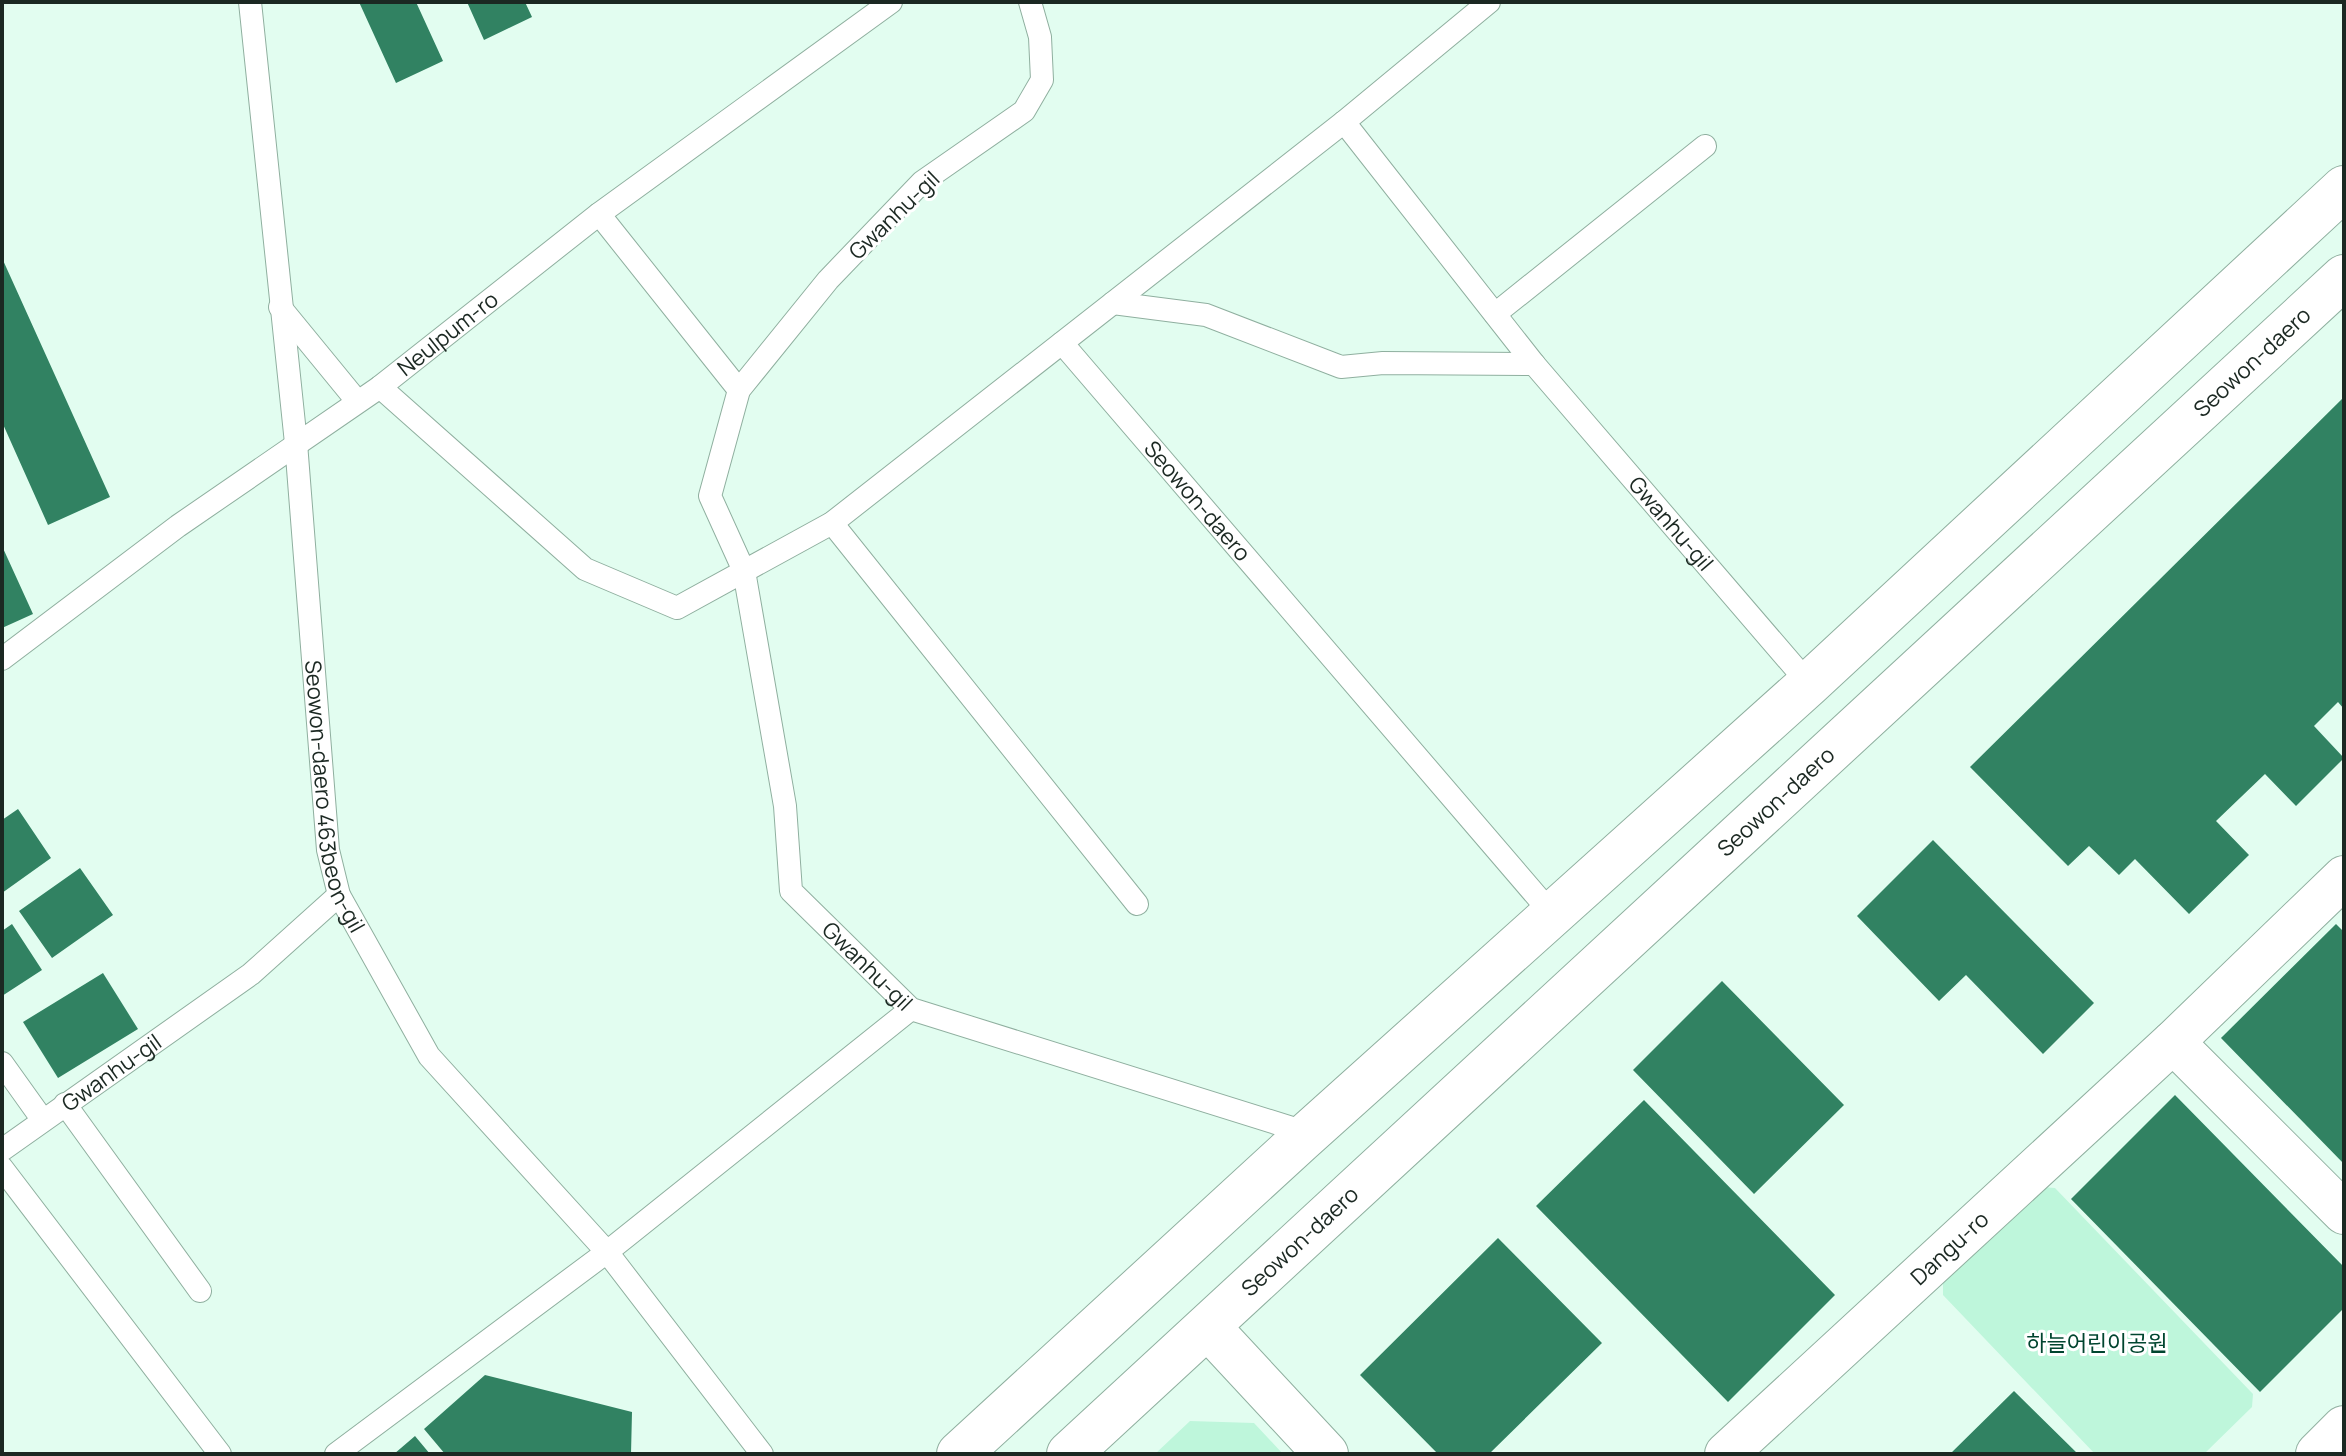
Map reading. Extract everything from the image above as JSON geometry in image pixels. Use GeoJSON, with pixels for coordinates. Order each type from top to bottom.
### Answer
{"type":"FeatureCollection","features":[{"type":"Feature","properties":{"kind":"street"},"geometry":{"type":"LineString","coordinates":[[959,1454],[1308,1133],[1809,684],[2344,188]]}},
{"type":"Feature","properties":{"kind":"street","name":"Seowon-daero"},"geometry":{"type":"LineString","coordinates":[[1069,1454],[2344,277]]}},
{"type":"Feature","properties":{"kind":"street","name":"Dangu-ro"},"geometry":{"type":"LineString","coordinates":[[1726,1454],[2173,1042],[2344,877]]}},
{"type":"Feature","properties":{"kind":"street"},"geometry":{"type":"LineString","coordinates":[[2173,1042],[2344,1213]]}},
{"type":"Feature","properties":{"kind":"street"},"geometry":{"type":"LineString","coordinates":[[1208,1327],[1326,1454]]}},
{"type":"Feature","properties":{"kind":"street"},"geometry":{"type":"LineString","coordinates":[[2318,1454],[2344,1428]]}},
{"type":"Feature","properties":{"kind":"lane","name":"Seowon-daero 463beon-gil"},"geometry":{"type":"LineString","coordinates":[[250,2],[296,443],[328,850],[339,895],[429,1056],[607,1252],[762,1454]]}},
{"type":"Feature","properties":{"kind":"lane","name":"Neulpum-ro"},"geometry":{"type":"LineString","coordinates":[[2,659],[178,526],[380,387],[599,214],[891,2]]}},
{"type":"Feature","properties":{"kind":"lane","name":"Gwanhu-gil"},"geometry":{"type":"LineString","coordinates":[[1030,2],[1040,37],[1042,80],[1024,111],[922,182],[828,280],[739,390],[710,496],[744,571],[785,806],[791,891],[911,1009],[1308,1133]]}},
{"type":"Feature","properties":{"kind":"lane"},"geometry":{"type":"LineString","coordinates":[[380,387],[585,569],[677,608],[832,523],[1344,122],[1489,2]]}},
{"type":"Feature","properties":{"kind":"lane","name":"Gwanhu-gil"},"geometry":{"type":"LineString","coordinates":[[1344,122],[1534,364],[1809,684]]}},
{"type":"Feature","properties":{"kind":"lane"},"geometry":{"type":"LineString","coordinates":[[1495,314],[1705,146]]}},
{"type":"Feature","properties":{"kind":"lane"},"geometry":{"type":"LineString","coordinates":[[599,214],[739,390]]}},
{"type":"Feature","properties":{"kind":"lane"},"geometry":{"type":"LineString","coordinates":[[1113,303],[1206,315],[1341,367],[1383,363],[1534,364]]}},
{"type":"Feature","properties":{"kind":"lane"},"geometry":{"type":"LineString","coordinates":[[280,307],[357,401]]}},
{"type":"Feature","properties":{"kind":"lane","name":"Seowon-daero"},"geometry":{"type":"LineString","coordinates":[[1062,343],[1552,914]]}},
{"type":"Feature","properties":{"kind":"lane"},"geometry":{"type":"LineString","coordinates":[[832,523],[1137,904]]}},
{"type":"Feature","properties":{"kind":"lane","name":"Gwanhu-gil"},"geometry":{"type":"LineString","coordinates":[[2,1150],[251,974],[339,895]]}},
{"type":"Feature","properties":{"kind":"lane"},"geometry":{"type":"LineString","coordinates":[[336,1454],[607,1252],[911,1009]]}},
{"type":"Feature","properties":{"kind":"lane"},"geometry":{"type":"LineString","coordinates":[[2,1063],[42,1119]]}},
{"type":"Feature","properties":{"kind":"lane","name":"Gwanhu-gil"},"geometry":{"type":"LineString","coordinates":[[65,1104],[200,1291]]}},
{"type":"Feature","properties":{"kind":"lane"},"geometry":{"type":"LineString","coordinates":[[2,1168],[220,1454]]}},
{"type":"Feature","properties":{"kind":"green space","name":"하늘어린이공원"},"geometry":{"type":"Polygon","coordinates":[[[2042,1187],[2055,1188],[2253,1394],[2252,1407],[2204,1454],[2095,1454],[1943,1295],[1943,1282],[2042,1187]]]}},
{"type":"Feature","properties":{"kind":"green space"},"geometry":{"type":"Polygon","coordinates":[[[1190,1421],[1254,1423],[1283,1454],[1155,1454],[1190,1421]]]}},
{"type":"Feature","properties":{"kind":"building"},"geometry":{"type":"Polygon","coordinates":[[[359,2],[416,2],[443,61],[396,83],[359,2]]]}},
{"type":"Feature","properties":{"kind":"building"},"geometry":{"type":"Polygon","coordinates":[[[467,2],[525,2],[532,17],[484,40],[467,2]]]}},
{"type":"Feature","properties":{"kind":"building"},"geometry":{"type":"Polygon","coordinates":[[[2,258],[110,497],[48,525],[2,422],[2,258]]]}},
{"type":"Feature","properties":{"kind":"building"},"geometry":{"type":"Polygon","coordinates":[[[2344,397],[2344,709],[2338,702],[2314,726],[2344,758],[2296,806],[2265,774],[2216,821],[2249,855],[2189,914],[2135,859],[2119,875],[2089,846],[2068,866],[1970,767],[2344,397]]]}},
{"type":"Feature","properties":{"kind":"building"},"geometry":{"type":"Polygon","coordinates":[[[2,546],[33,614],[2,628],[2,546]]]}},
{"type":"Feature","properties":{"kind":"building"},"geometry":{"type":"Polygon","coordinates":[[[18,809],[51,858],[2,893],[2,820],[18,809]]]}},
{"type":"Feature","properties":{"kind":"building"},"geometry":{"type":"Polygon","coordinates":[[[1933,840],[2094,1003],[2043,1054],[1966,975],[1939,1001],[1857,916],[1933,840]]]}},
{"type":"Feature","properties":{"kind":"building"},"geometry":{"type":"Polygon","coordinates":[[[80,868],[113,915],[52,958],[19,911],[80,868]]]}},
{"type":"Feature","properties":{"kind":"building"},"geometry":{"type":"Polygon","coordinates":[[[12,924],[42,970],[2,996],[2,931],[12,924]]]}},
{"type":"Feature","properties":{"kind":"building"},"geometry":{"type":"Polygon","coordinates":[[[2336,924],[2344,932],[2344,1164],[2221,1038],[2336,924]]]}},
{"type":"Feature","properties":{"kind":"building"},"geometry":{"type":"Polygon","coordinates":[[[103,973],[138,1029],[58,1078],[23,1022],[103,973]]]}},
{"type":"Feature","properties":{"kind":"building"},"geometry":{"type":"Polygon","coordinates":[[[1722,981],[1844,1105],[1754,1194],[1633,1070],[1722,981]]]}},
{"type":"Feature","properties":{"kind":"building"},"geometry":{"type":"Polygon","coordinates":[[[2175,1095],[2344,1267],[2344,1308],[2260,1392],[2071,1199],[2175,1095]]]}},
{"type":"Feature","properties":{"kind":"building"},"geometry":{"type":"Polygon","coordinates":[[[1644,1100],[1835,1295],[1728,1402],[1536,1206],[1644,1100]]]}},
{"type":"Feature","properties":{"kind":"building"},"geometry":{"type":"Polygon","coordinates":[[[1498,1238],[1602,1343],[1489,1454],[1438,1454],[1360,1375],[1498,1238]]]}},
{"type":"Feature","properties":{"kind":"building"},"geometry":{"type":"Polygon","coordinates":[[[485,1375],[632,1412],[631,1454],[445,1454],[424,1429],[485,1375]]]}},
{"type":"Feature","properties":{"kind":"building"},"geometry":{"type":"Polygon","coordinates":[[[2014,1391],[2078,1454],[1950,1454],[2014,1391]]]}},
{"type":"Feature","properties":{"kind":"building"},"geometry":{"type":"Polygon","coordinates":[[[415,1436],[430,1454],[394,1454],[415,1436]]]}}]}
